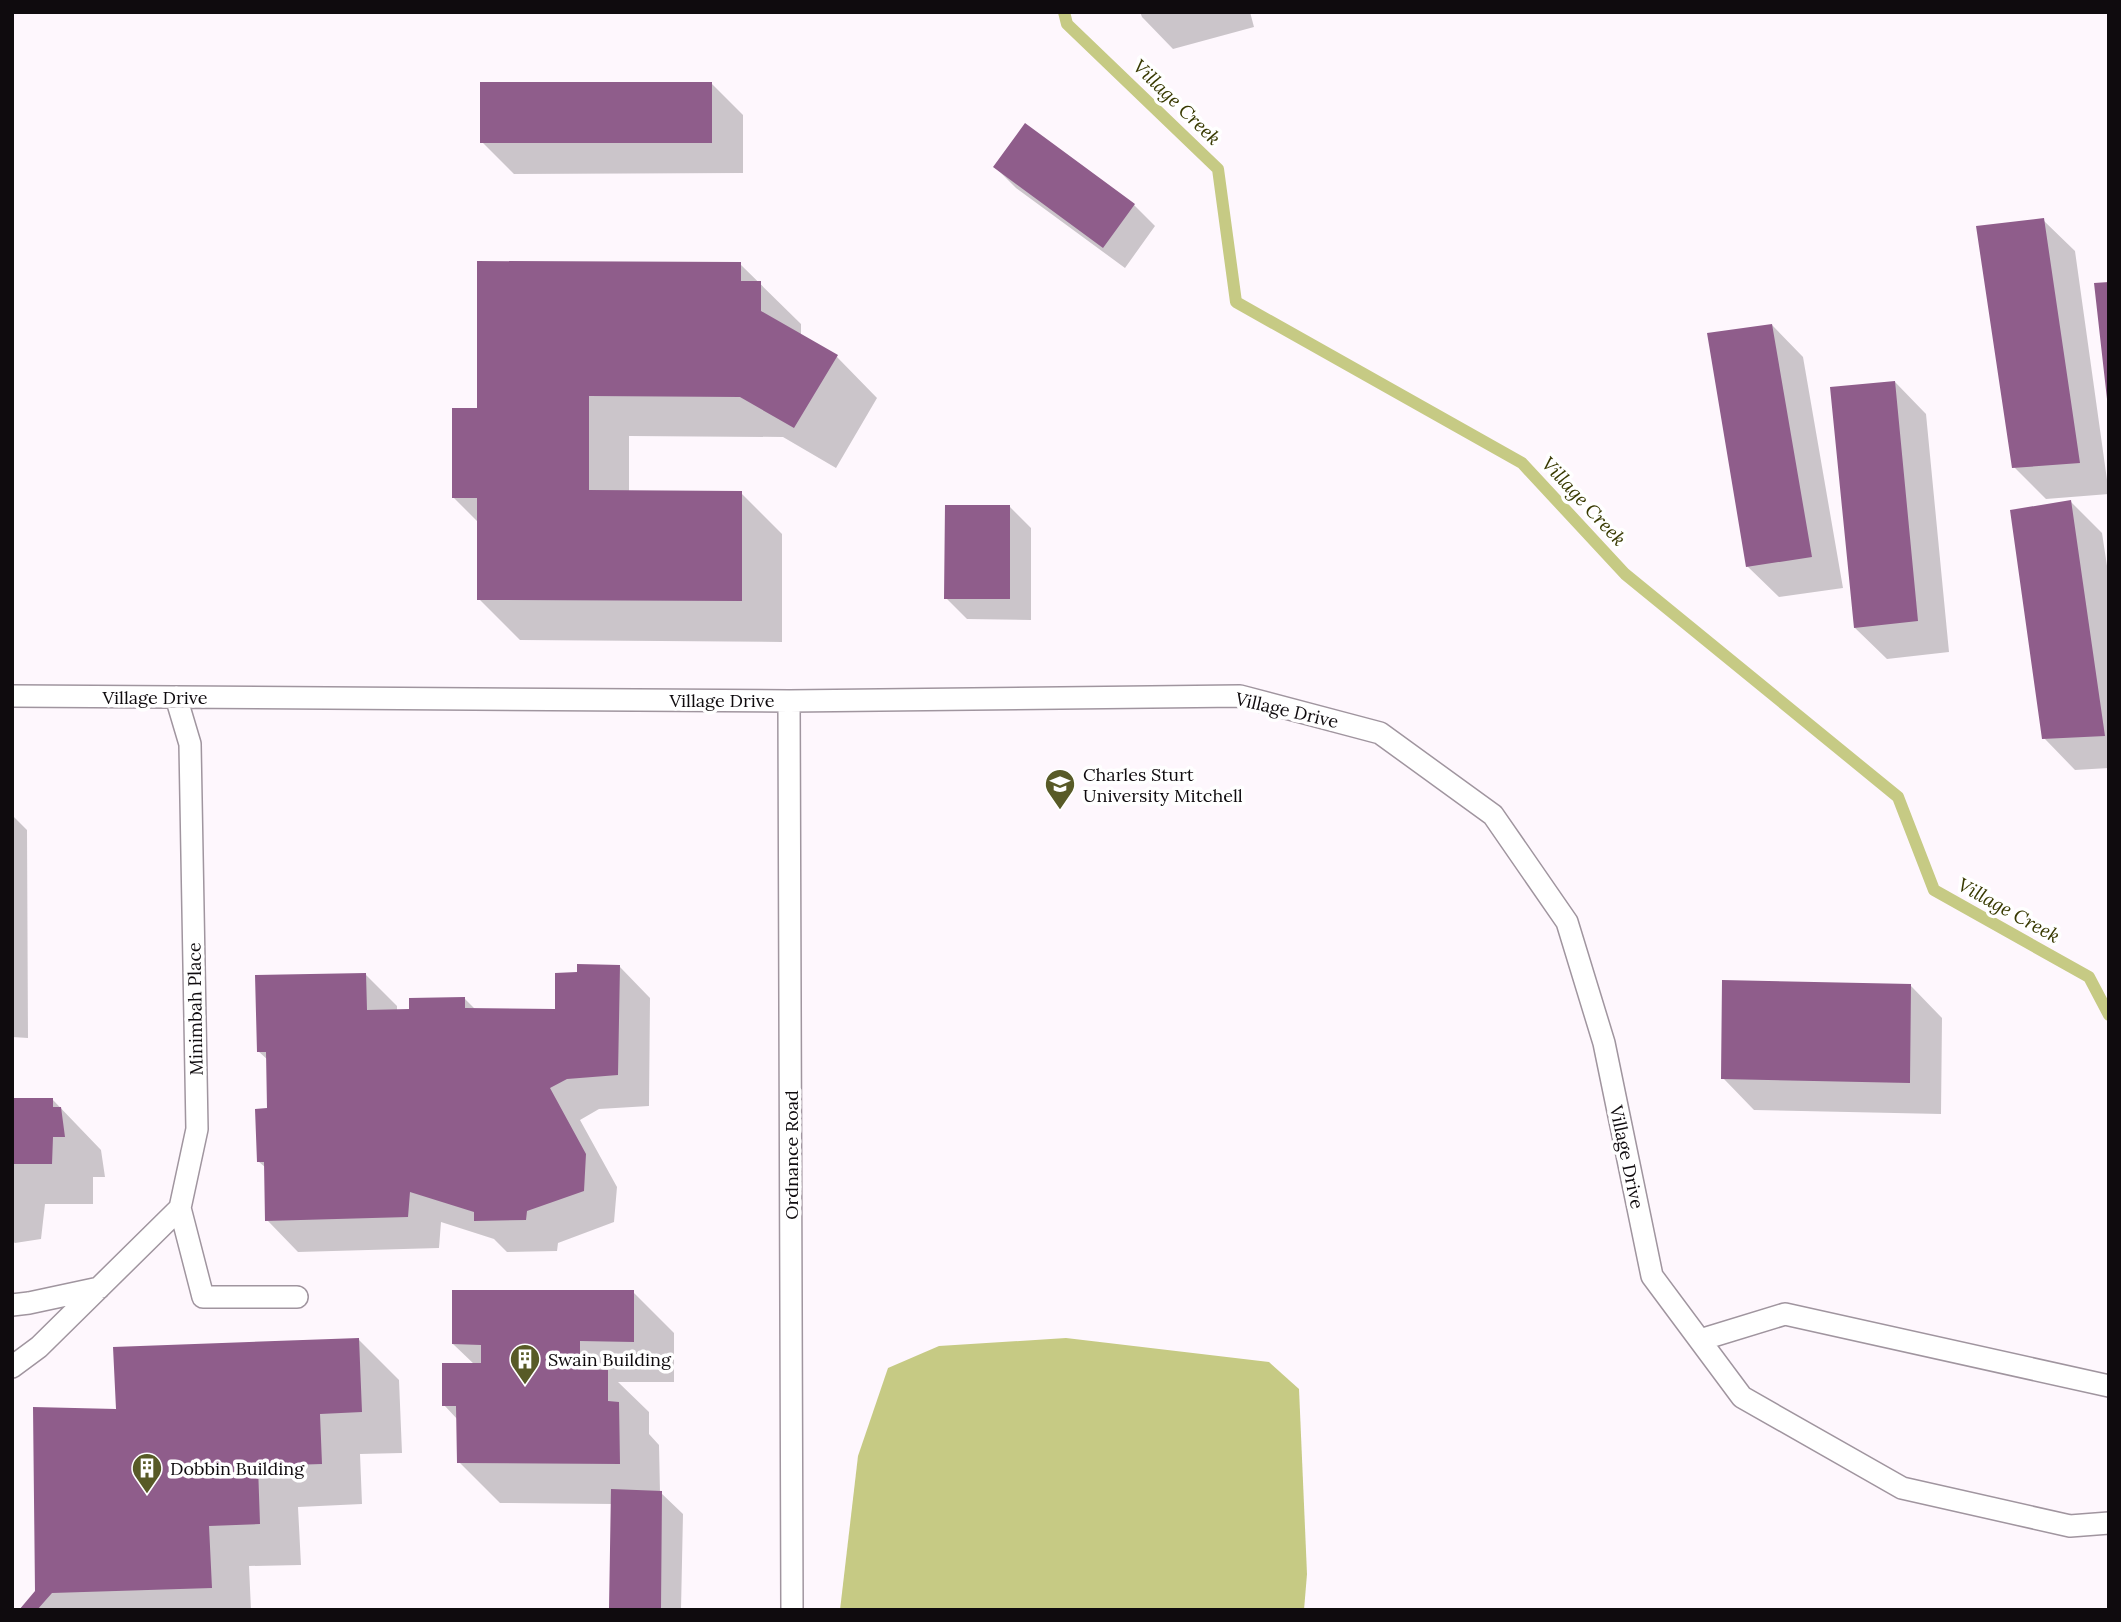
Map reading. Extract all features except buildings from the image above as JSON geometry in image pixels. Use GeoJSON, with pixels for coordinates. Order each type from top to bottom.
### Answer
{"type":"FeatureCollection","features":[{"type":"Feature","properties":{"kind":"lane","name":"Village Drive"},"geometry":{"type":"LineString","coordinates":[[12,696],[789,701],[1240,696],[1380,733],[1493,815],[1567,922],[1604,1043],[1652,1276],[1742,1397],[1902,1488],[2070,1527],[2109,1523]]}},
{"type":"Feature","properties":{"kind":"lane","name":"Minimbah Place"},"geometry":{"type":"LineString","coordinates":[[176,697],[190,744],[197,1129],[180,1208]]}},
{"type":"Feature","properties":{"kind":"lane","name":"Ordnance Road"},"geometry":{"type":"LineString","coordinates":[[789,701],[792,1610]]}},
{"type":"Feature","properties":{"kind":"lane"},"geometry":{"type":"LineString","coordinates":[[12,1367],[39,1347],[180,1208]]}},
{"type":"Feature","properties":{"kind":"lane"},"geometry":{"type":"LineString","coordinates":[[180,1208],[203,1297],[297,1297]]}},
{"type":"Feature","properties":{"kind":"lane"},"geometry":{"type":"LineString","coordinates":[[12,1304],[29,1303],[101,1287]]}},
{"type":"Feature","properties":{"kind":"lane"},"geometry":{"type":"LineString","coordinates":[[1700,1340],[1785,1314],[2109,1386]]}},
{"type":"Feature","properties":{"kind":"shaded area"},"geometry":{"type":"Polygon","coordinates":[[[1066,1338],[1269,1362],[1299,1389],[1307,1574],[1304,1610],[840,1610],[858,1456],[888,1368],[939,1346],[1066,1338]]]}},
{"type":"Feature","properties":{"kind":"waterway","name":"Village Creek"},"geometry":{"type":"LineString","coordinates":[[1064,12],[1067,24],[1218,169],[1236,302],[1522,463],[1625,574],[1898,797],[1934,890],[2089,977],[2109,1015]]}},
{"type":"Feature","properties":{"kind":"place","name":"Charles Sturt University Mitchell"},"geometry":{"type":"Point","coordinates":[1060,811]}},
{"type":"Feature","properties":{"kind":"place","name":"Swain Building"},"geometry":{"type":"Point","coordinates":[525,1386]}},
{"type":"Feature","properties":{"kind":"place","name":"Dobbin Building"},"geometry":{"type":"Point","coordinates":[147,1495]}}]}
